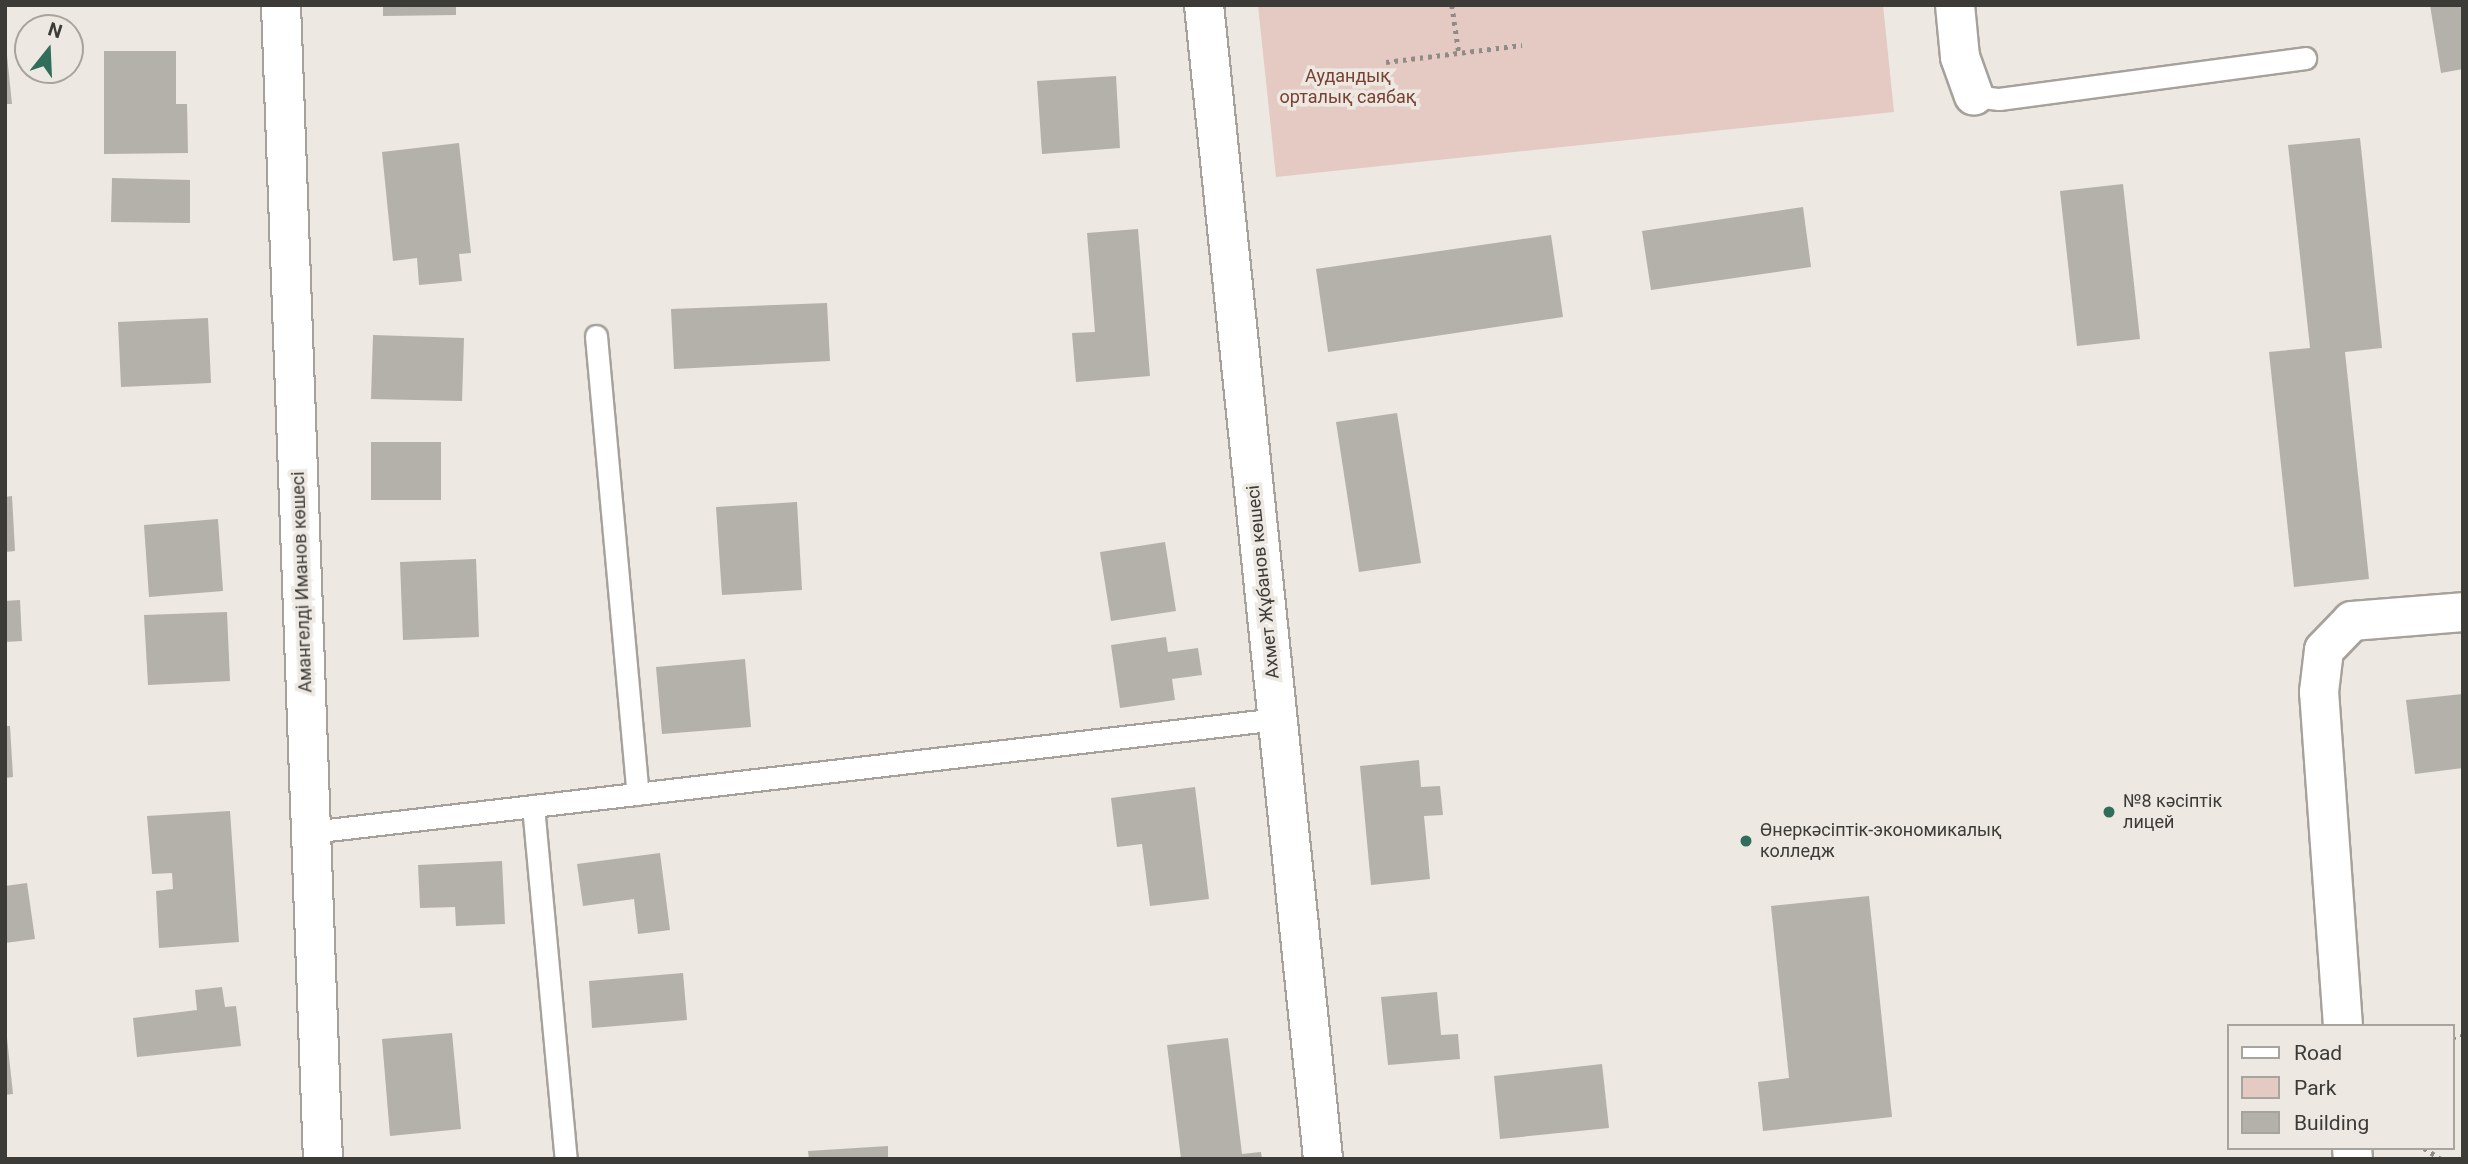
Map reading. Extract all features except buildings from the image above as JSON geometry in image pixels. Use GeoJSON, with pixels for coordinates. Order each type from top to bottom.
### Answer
{"type":"FeatureCollection","features":[{"type":"Feature","properties":{"kind":"street","name":"Амангелді Иманов көшесі"},"geometry":{"type":"LineString","coordinates":[[281,5],[323,1159]]}},
{"type":"Feature","properties":{"kind":"street","name":"Ахмет Жұбанов көшесі"},"geometry":{"type":"LineString","coordinates":[[1203,5],[1323,1159]]}},
{"type":"Feature","properties":{"kind":"street"},"geometry":{"type":"LineString","coordinates":[[1955,5],[1960,57],[1974,96]]}},
{"type":"Feature","properties":{"kind":"street"},"geometry":{"type":"LineString","coordinates":[[2343,1024],[2319,692],[2324,650],[2352,621],[2463,612]]}},
{"type":"Feature","properties":{"kind":"lane"},"geometry":{"type":"LineString","coordinates":[[1974,96],[1999,99],[2305,58]]}},
{"type":"Feature","properties":{"kind":"lane"},"geometry":{"type":"LineString","coordinates":[[596,336],[638,794]]}},
{"type":"Feature","properties":{"kind":"lane"},"geometry":{"type":"LineString","coordinates":[[311,832],[1277,719]]}},
{"type":"Feature","properties":{"kind":"lane"},"geometry":{"type":"LineString","coordinates":[[533,806],[566,1159]]}},
{"type":"Feature","properties":{"kind":"path"},"geometry":{"type":"LineString","coordinates":[[1452,5],[1459,53]]}},
{"type":"Feature","properties":{"kind":"path"},"geometry":{"type":"LineString","coordinates":[[1386,62],[1522,45]]}},
{"type":"Feature","properties":{"kind":"green space","name":"Аудандық орталық саябақ"},"geometry":{"type":"Polygon","coordinates":[[[1258,5],[1883,5],[1894,112],[1276,177],[1258,5]]]}},
{"type":"Feature","properties":{"kind":"place","name":"№8 кәсіптік лицей"},"geometry":{"type":"Point","coordinates":[2109,812]}},
{"type":"Feature","properties":{"kind":"place","name":"Өнеркәсіптік-экономикалық колледж"},"geometry":{"type":"Point","coordinates":[1746,841]}}]}
